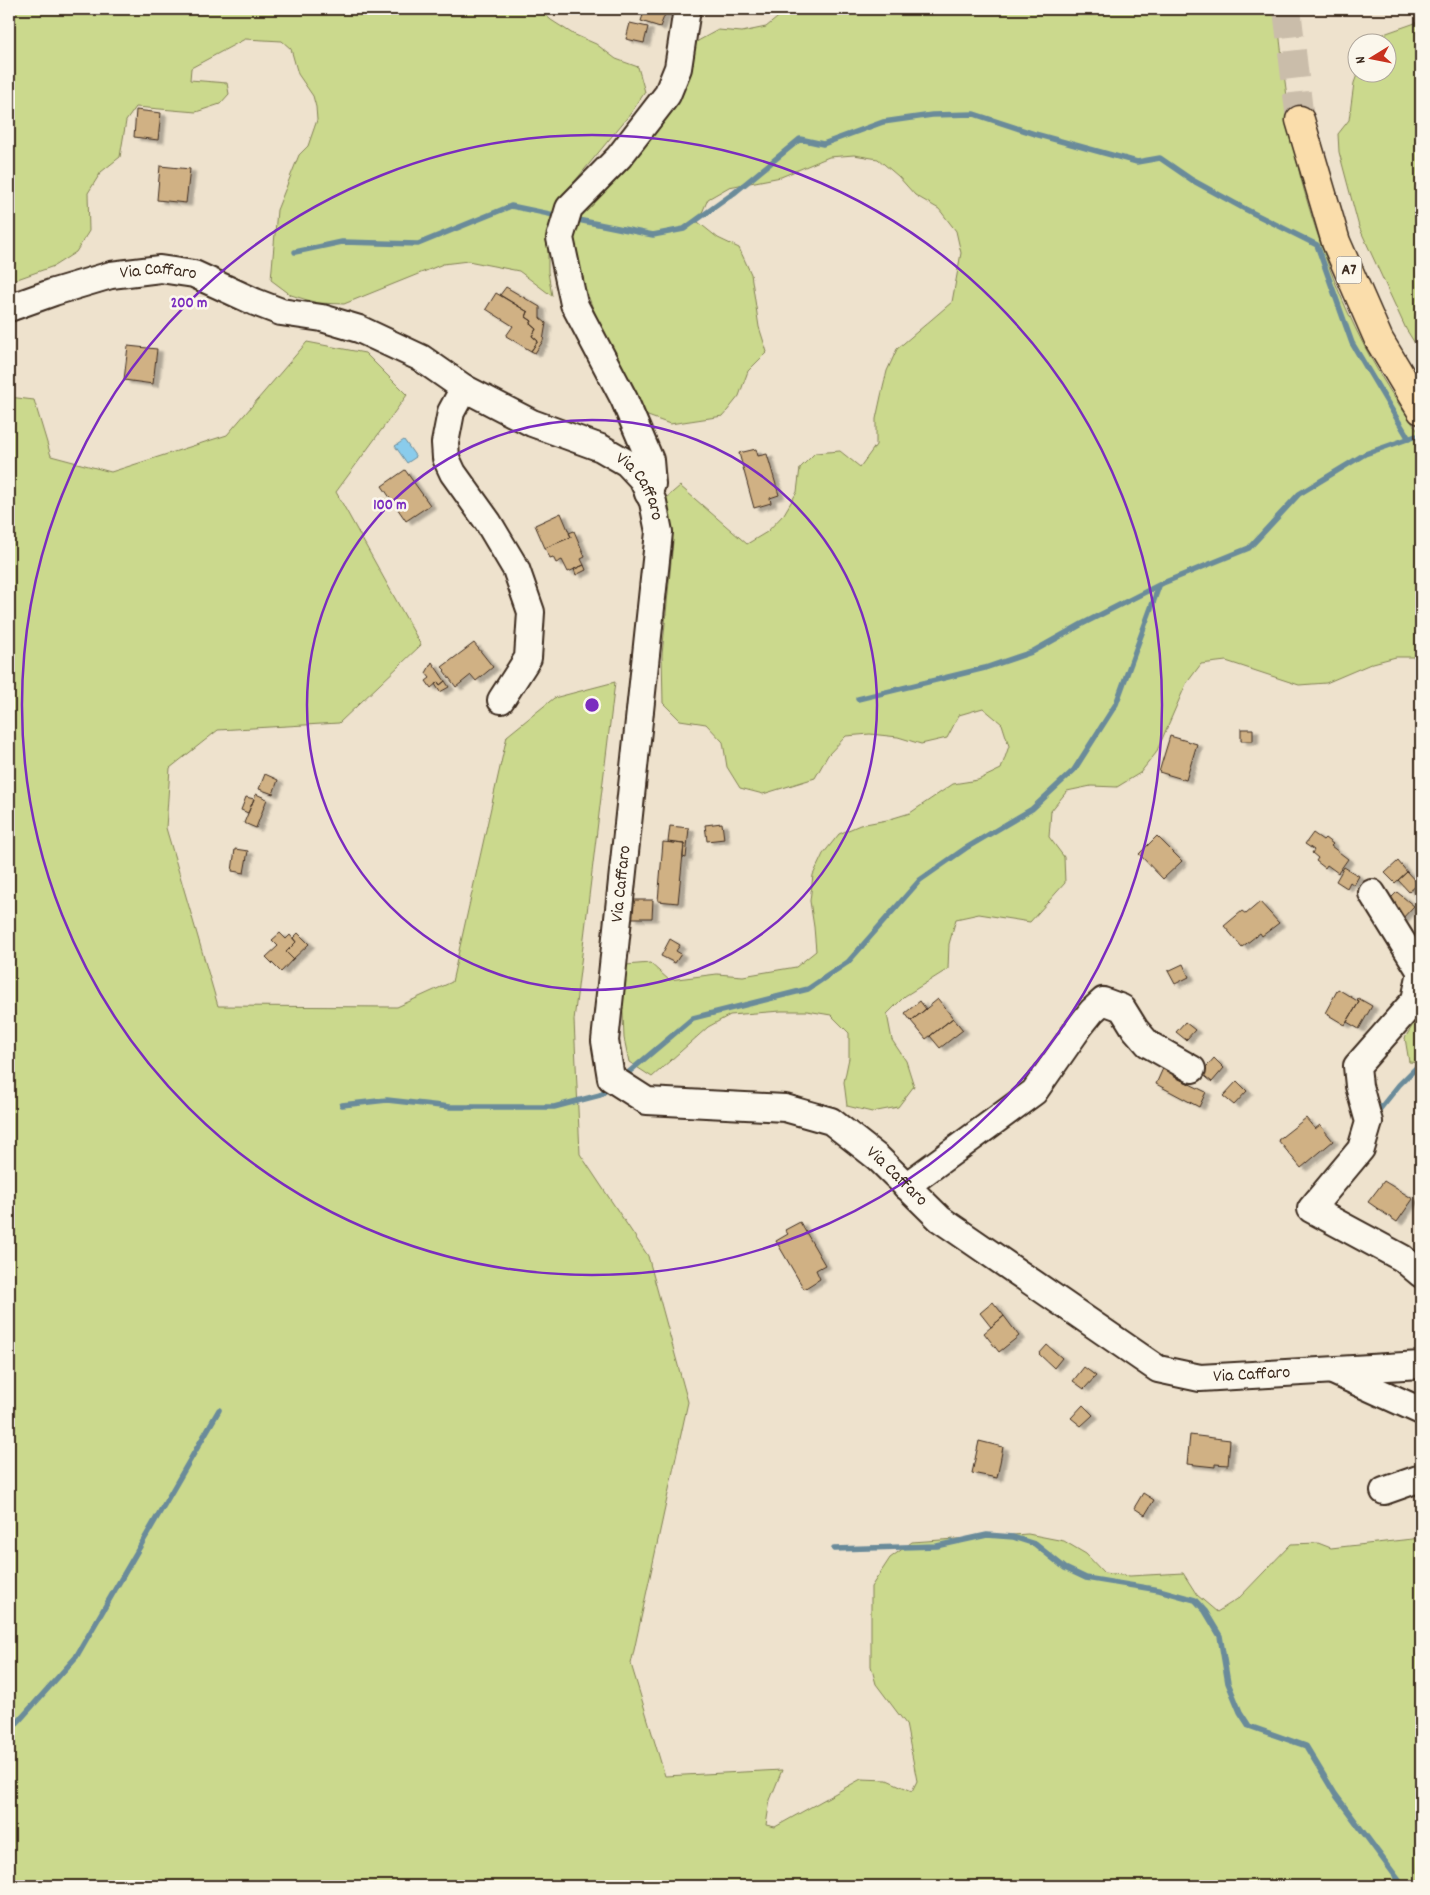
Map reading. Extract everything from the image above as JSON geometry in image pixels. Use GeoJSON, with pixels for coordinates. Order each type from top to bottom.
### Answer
{"type":"FeatureCollection","features":[{"type":"Feature","properties":{"kind":"highway","name":"A7"},"geometry":{"type":"LineString","coordinates":[[1300,120],[1336,242],[1379,340],[1421,410]]}},
{"type":"Feature","properties":{"kind":"street"},"geometry":{"type":"LineString","coordinates":[[648,493],[652,484],[650,460],[624,400],[574,304],[560,238],[569,208],[619,157],[667,95],[678,68],[686,9]]}},
{"type":"Feature","properties":{"kind":"street","name":"Via Caffaro"},"geometry":{"type":"LineString","coordinates":[[9,308],[111,275],[160,269],[194,274],[281,312],[322,318],[359,330],[421,358],[464,388],[532,423],[602,448],[627,463],[642,479],[653,502],[659,532],[604,1041],[611,1078],[646,1101],[785,1108],[831,1121],[878,1158],[940,1220],[1158,1369],[1200,1378],[1421,1365]]}},
{"type":"Feature","properties":{"kind":"street"},"geometry":{"type":"LineString","coordinates":[[464,388],[452,412],[445,444],[446,458],[453,473],[488,522],[516,569],[531,612],[528,658],[501,700]]}},
{"type":"Feature","properties":{"kind":"street"},"geometry":{"type":"LineString","coordinates":[[1372,893],[1421,972],[1415,1000],[1357,1066],[1359,1086],[1369,1122],[1360,1149],[1311,1209],[1402,1258],[1421,1274]]}},
{"type":"Feature","properties":{"kind":"street"},"geometry":{"type":"LineString","coordinates":[[906,1186],[1034,1092],[1080,1026],[1103,1001],[1122,1008],[1135,1029],[1148,1044],[1192,1069]]}},
{"type":"Feature","properties":{"kind":"street"},"geometry":{"type":"LineString","coordinates":[[1332,1370],[1421,1410]]}},
{"type":"Feature","properties":{"kind":"street"},"geometry":{"type":"LineString","coordinates":[[1384,1491],[1421,1478]]}},
{"type":"Feature","properties":{"kind":"green space"},"geometry":{"type":"Polygon","coordinates":[[[9,9],[539,9],[551,20],[573,34],[596,44],[616,59],[638,67],[645,92],[631,113],[566,192],[548,247],[548,272],[552,296],[519,271],[468,261],[443,264],[344,304],[317,303],[291,295],[271,280],[277,210],[299,155],[308,146],[317,120],[316,107],[313,96],[298,74],[291,49],[282,41],[245,39],[191,68],[190,80],[227,83],[229,94],[220,104],[196,112],[136,107],[126,121],[120,157],[101,172],[88,193],[89,231],[76,252],[54,266],[9,282],[9,9]]]}},
{"type":"Feature","properties":{"kind":"green space"},"geometry":{"type":"Polygon","coordinates":[[[788,9],[1277,9],[1290,121],[1297,161],[1321,244],[1333,278],[1363,344],[1400,406],[1421,435],[1421,657],[1396,657],[1373,663],[1326,683],[1299,685],[1226,661],[1201,664],[1186,684],[1156,753],[1140,773],[1117,787],[1091,786],[1067,791],[1051,811],[1049,837],[1064,857],[1065,883],[1030,922],[979,914],[956,919],[949,944],[948,969],[905,996],[887,1014],[892,1040],[906,1061],[914,1086],[898,1107],[872,1112],[847,1106],[844,1082],[849,1058],[849,1033],[831,1015],[807,1011],[781,1011],[730,1015],[708,1027],[652,1077],[629,1062],[624,1038],[619,990],[626,965],[650,963],[669,980],[717,974],[743,976],[796,967],[816,951],[810,901],[813,875],[823,854],[839,834],[860,825],[910,813],[953,784],[978,780],[1001,769],[1009,746],[1002,724],[983,708],[959,715],[947,738],[921,744],[898,737],[870,734],[846,736],[828,755],[815,778],[763,794],[740,788],[727,767],[723,742],[706,724],[680,720],[663,703],[662,655],[673,541],[666,498],[680,486],[747,544],[767,532],[784,514],[797,492],[800,468],[815,453],[840,451],[860,467],[876,445],[876,419],[881,396],[887,371],[897,349],[952,302],[961,253],[956,231],[939,209],[915,195],[898,176],[878,159],[854,155],[829,157],[781,177],[729,187],[708,199],[698,222],[718,238],[739,248],[751,274],[759,327],[767,352],[748,371],[739,396],[723,416],[670,424],[645,415],[604,338],[568,242],[576,218],[677,100],[696,42],[718,30],[742,32],[766,27],[788,9]]]}},
{"type":"Feature","properties":{"kind":"green space"},"geometry":{"type":"Polygon","coordinates":[[[1421,21],[1421,353],[1406,329],[1359,227],[1339,152],[1338,134],[1349,120],[1354,82],[1398,82],[1398,32],[1389,32],[1421,21]]]}},
{"type":"Feature","properties":{"kind":"green space"},"geometry":{"type":"Polygon","coordinates":[[[307,342],[365,353],[407,395],[336,492],[421,645],[339,723],[218,730],[170,768],[166,828],[218,1006],[397,1007],[452,982],[507,736],[554,698],[615,682],[574,1020],[580,1154],[648,1256],[688,1402],[631,1664],[665,1776],[782,1770],[770,1800],[766,1825],[775,1827],[861,1779],[887,1780],[912,1791],[917,1781],[906,1724],[876,1684],[871,1666],[871,1587],[890,1558],[912,1542],[1028,1534],[1064,1541],[1086,1554],[1104,1573],[1130,1576],[1183,1573],[1197,1595],[1217,1612],[1239,1598],[1291,1544],[1318,1543],[1331,1548],[1421,1538],[1421,1886],[9,1886],[9,397],[34,400],[51,456],[111,472],[227,435],[307,342]]]}},
{"type":"Feature","properties":{"kind":"green space"},"geometry":{"type":"Polygon","coordinates":[[[1421,1004],[1421,1063],[1409,1062],[1405,1038],[1417,1018],[1421,1004]]]}},
{"type":"Feature","properties":{"kind":"water"},"geometry":{"type":"Polygon","coordinates":[[[404,440],[416,457],[407,463],[395,446],[404,440]]]}},
{"type":"Feature","properties":{"kind":"building"},"geometry":{"type":"Polygon","coordinates":[[[645,9],[667,9],[660,27],[641,21],[645,9]]]}},
{"type":"Feature","properties":{"kind":"building"},"geometry":{"type":"Polygon","coordinates":[[[630,23],[648,27],[644,43],[626,39],[630,23]]]}},
{"type":"Feature","properties":{"kind":"building"},"geometry":{"type":"Polygon","coordinates":[[[136,110],[161,113],[158,140],[134,137],[136,110]]]}},
{"type":"Feature","properties":{"kind":"building"},"geometry":{"type":"Polygon","coordinates":[[[160,166],[190,169],[186,203],[157,200],[160,166]]]}},
{"type":"Feature","properties":{"kind":"building"},"geometry":{"type":"Polygon","coordinates":[[[506,287],[540,307],[540,318],[546,323],[543,341],[535,353],[531,351],[538,341],[532,336],[536,329],[530,324],[532,321],[526,317],[528,312],[500,295],[506,287]]]}},
{"type":"Feature","properties":{"kind":"building"},"geometry":{"type":"Polygon","coordinates":[[[496,293],[528,312],[526,317],[532,321],[530,324],[536,329],[532,336],[538,341],[531,351],[506,336],[513,326],[486,309],[496,293]]]}},
{"type":"Feature","properties":{"kind":"building"},"geometry":{"type":"Polygon","coordinates":[[[128,346],[157,349],[153,384],[124,380],[128,346]]]}},
{"type":"Feature","properties":{"kind":"building"},"geometry":{"type":"Polygon","coordinates":[[[756,449],[758,456],[767,454],[779,495],[770,498],[771,503],[754,508],[739,453],[756,449]]]}},
{"type":"Feature","properties":{"kind":"building"},"geometry":{"type":"Polygon","coordinates":[[[405,470],[430,505],[406,521],[382,486],[405,470]]]}},
{"type":"Feature","properties":{"kind":"building"},"geometry":{"type":"Polygon","coordinates":[[[561,513],[571,537],[545,548],[535,525],[561,513]]]}},
{"type":"Feature","properties":{"kind":"building"},"geometry":{"type":"Polygon","coordinates":[[[574,531],[585,557],[581,559],[584,565],[568,572],[562,560],[556,563],[553,557],[550,558],[545,548],[571,537],[569,533],[574,531]]]}},
{"type":"Feature","properties":{"kind":"building"},"geometry":{"type":"Polygon","coordinates":[[[584,565],[586,570],[576,575],[574,569],[584,565]]]}},
{"type":"Feature","properties":{"kind":"building"},"geometry":{"type":"Polygon","coordinates":[[[474,643],[493,667],[476,681],[471,675],[456,687],[442,667],[474,643]]]}},
{"type":"Feature","properties":{"kind":"building"},"geometry":{"type":"Polygon","coordinates":[[[432,662],[445,681],[440,685],[438,682],[431,688],[426,681],[430,678],[426,673],[432,662]]]}},
{"type":"Feature","properties":{"kind":"building"},"geometry":{"type":"Polygon","coordinates":[[[445,681],[449,687],[440,692],[435,684],[438,682],[440,685],[445,681]]]}},
{"type":"Feature","properties":{"kind":"building"},"geometry":{"type":"Polygon","coordinates":[[[1241,729],[1253,729],[1253,741],[1241,741],[1241,729]]]}},
{"type":"Feature","properties":{"kind":"building"},"geometry":{"type":"Polygon","coordinates":[[[1170,736],[1197,744],[1186,780],[1159,772],[1170,736]]]}},
{"type":"Feature","properties":{"kind":"building"},"geometry":{"type":"Polygon","coordinates":[[[265,774],[278,780],[273,794],[259,789],[265,774]]]}},
{"type":"Feature","properties":{"kind":"building"},"geometry":{"type":"Polygon","coordinates":[[[256,794],[267,799],[256,828],[244,823],[256,794]]]}},
{"type":"Feature","properties":{"kind":"building"},"geometry":{"type":"Polygon","coordinates":[[[246,797],[254,799],[248,813],[241,810],[246,797]]]}},
{"type":"Feature","properties":{"kind":"building"},"geometry":{"type":"Polygon","coordinates":[[[722,823],[724,839],[707,841],[705,825],[722,823]]]}},
{"type":"Feature","properties":{"kind":"building"},"geometry":{"type":"Polygon","coordinates":[[[670,826],[689,828],[686,858],[683,857],[684,844],[668,842],[670,826]]]}},
{"type":"Feature","properties":{"kind":"building"},"geometry":{"type":"Polygon","coordinates":[[[1313,833],[1323,840],[1325,838],[1333,844],[1331,846],[1348,859],[1338,873],[1327,865],[1325,868],[1316,861],[1318,858],[1312,853],[1314,850],[1305,844],[1313,833]]]}},
{"type":"Feature","properties":{"kind":"building"},"geometry":{"type":"Polygon","coordinates":[[[1157,836],[1182,861],[1163,879],[1139,854],[1157,836]]]}},
{"type":"Feature","properties":{"kind":"building"},"geometry":{"type":"Polygon","coordinates":[[[663,842],[684,844],[678,903],[658,901],[663,842]]]}},
{"type":"Feature","properties":{"kind":"building"},"geometry":{"type":"Polygon","coordinates":[[[235,849],[248,851],[244,873],[232,871],[235,849]]]}},
{"type":"Feature","properties":{"kind":"building"},"geometry":{"type":"Polygon","coordinates":[[[1398,861],[1407,872],[1395,883],[1385,873],[1398,861]]]}},
{"type":"Feature","properties":{"kind":"building"},"geometry":{"type":"Polygon","coordinates":[[[1344,867],[1359,876],[1354,885],[1350,882],[1347,888],[1336,881],[1344,867]]]}},
{"type":"Feature","properties":{"kind":"building"},"geometry":{"type":"Polygon","coordinates":[[[1407,872],[1418,884],[1409,892],[1398,880],[1407,872]]]}},
{"type":"Feature","properties":{"kind":"building"},"geometry":{"type":"Polygon","coordinates":[[[1397,892],[1414,906],[1401,920],[1388,901],[1397,892]]]}},
{"type":"Feature","properties":{"kind":"building"},"geometry":{"type":"Polygon","coordinates":[[[633,900],[653,900],[652,918],[632,918],[633,900]]]}},
{"type":"Feature","properties":{"kind":"building"},"geometry":{"type":"Polygon","coordinates":[[[1260,902],[1279,923],[1262,936],[1260,933],[1242,947],[1224,926],[1242,911],[1246,914],[1260,902]]]}},
{"type":"Feature","properties":{"kind":"building"},"geometry":{"type":"Polygon","coordinates":[[[280,933],[286,939],[290,935],[296,942],[286,952],[293,959],[281,972],[266,957],[278,946],[272,940],[280,933]]]}},
{"type":"Feature","properties":{"kind":"building"},"geometry":{"type":"Polygon","coordinates":[[[298,933],[309,944],[293,959],[286,952],[296,942],[293,938],[298,933]]]}},
{"type":"Feature","properties":{"kind":"building"},"geometry":{"type":"Polygon","coordinates":[[[670,939],[680,945],[676,951],[681,954],[675,963],[661,956],[670,939]]]}},
{"type":"Feature","properties":{"kind":"building"},"geometry":{"type":"Polygon","coordinates":[[[1183,964],[1189,977],[1175,984],[1168,971],[1183,964]]]}},
{"type":"Feature","properties":{"kind":"building"},"geometry":{"type":"Polygon","coordinates":[[[1338,989],[1359,1002],[1345,1025],[1325,1013],[1338,989]]]}},
{"type":"Feature","properties":{"kind":"building"},"geometry":{"type":"Polygon","coordinates":[[[1358,998],[1372,1006],[1359,1029],[1347,1022],[1359,1002],[1357,1001],[1358,998]]]}},
{"type":"Feature","properties":{"kind":"building"},"geometry":{"type":"Polygon","coordinates":[[[938,999],[953,1018],[926,1039],[911,1021],[938,999]]]}},
{"type":"Feature","properties":{"kind":"building"},"geometry":{"type":"Polygon","coordinates":[[[920,1001],[926,1009],[911,1021],[905,1013],[920,1001]]]}},
{"type":"Feature","properties":{"kind":"building"},"geometry":{"type":"Polygon","coordinates":[[[953,1018],[963,1030],[940,1048],[930,1036],[953,1018]]]}},
{"type":"Feature","properties":{"kind":"building"},"geometry":{"type":"Polygon","coordinates":[[[1185,1022],[1195,1030],[1186,1040],[1176,1032],[1185,1022]]]}},
{"type":"Feature","properties":{"kind":"building"},"geometry":{"type":"Polygon","coordinates":[[[1214,1058],[1224,1068],[1212,1082],[1201,1073],[1214,1058]]]}},
{"type":"Feature","properties":{"kind":"building"},"geometry":{"type":"Polygon","coordinates":[[[1164,1066],[1175,1071],[1173,1076],[1206,1092],[1199,1107],[1156,1084],[1164,1066]]]}},
{"type":"Feature","properties":{"kind":"building"},"geometry":{"type":"Polygon","coordinates":[[[1175,1071],[1186,1076],[1183,1081],[1173,1076],[1175,1071]]]}},
{"type":"Feature","properties":{"kind":"building"},"geometry":{"type":"Polygon","coordinates":[[[1237,1081],[1247,1091],[1234,1105],[1223,1096],[1237,1081]]]}},
{"type":"Feature","properties":{"kind":"building"},"geometry":{"type":"Polygon","coordinates":[[[1306,1118],[1315,1129],[1320,1125],[1333,1141],[1301,1168],[1278,1140],[1306,1118]]]}},
{"type":"Feature","properties":{"kind":"building"},"geometry":{"type":"Polygon","coordinates":[[[1384,1181],[1413,1199],[1397,1222],[1368,1202],[1384,1181]]]}},
{"type":"Feature","properties":{"kind":"building"},"geometry":{"type":"Polygon","coordinates":[[[800,1222],[825,1265],[816,1270],[820,1279],[804,1289],[776,1241],[788,1234],[785,1230],[800,1222]]]}},
{"type":"Feature","properties":{"kind":"building"},"geometry":{"type":"Polygon","coordinates":[[[993,1302],[1004,1316],[991,1327],[980,1313],[993,1302]]]}},
{"type":"Feature","properties":{"kind":"building"},"geometry":{"type":"Polygon","coordinates":[[[1004,1316],[1019,1336],[999,1352],[984,1333],[1004,1316]]]}},
{"type":"Feature","properties":{"kind":"building"},"geometry":{"type":"Polygon","coordinates":[[[1047,1345],[1062,1358],[1054,1368],[1039,1354],[1047,1345]]]}},
{"type":"Feature","properties":{"kind":"building"},"geometry":{"type":"Polygon","coordinates":[[[1084,1367],[1096,1376],[1084,1389],[1073,1381],[1084,1367]]]}},
{"type":"Feature","properties":{"kind":"building"},"geometry":{"type":"Polygon","coordinates":[[[1083,1405],[1093,1415],[1081,1426],[1071,1418],[1083,1405]]]}},
{"type":"Feature","properties":{"kind":"building"},"geometry":{"type":"Polygon","coordinates":[[[1190,1435],[1230,1440],[1228,1465],[1215,1464],[1215,1467],[1187,1464],[1190,1435]]]}},
{"type":"Feature","properties":{"kind":"building"},"geometry":{"type":"Polygon","coordinates":[[[979,1441],[1003,1447],[997,1478],[972,1473],[979,1441]]]}},
{"type":"Feature","properties":{"kind":"building"},"geometry":{"type":"Polygon","coordinates":[[[1143,1493],[1154,1500],[1145,1515],[1134,1508],[1143,1493]]]}},
{"type":"Feature","properties":{"kind":"waterway"},"geometry":{"type":"LineString","coordinates":[[573,219],[653,235],[684,229],[734,193],[800,139],[823,144],[883,122],[932,115],[974,114],[1035,134],[1137,162],[1160,158],[1192,180],[1317,245],[1352,343],[1409,439]]}},
{"type":"Feature","properties":{"kind":"waterway"},"geometry":{"type":"LineString","coordinates":[[295,252],[342,242],[418,244],[511,206],[559,216]]}},
{"type":"Feature","properties":{"kind":"waterway"},"geometry":{"type":"LineString","coordinates":[[858,699],[985,668],[1032,652],[1163,583],[1249,548],[1299,494],[1365,454],[1416,436]]}},
{"type":"Feature","properties":{"kind":"waterway"},"geometry":{"type":"LineString","coordinates":[[623,1077],[693,1018],[808,989],[848,962],[920,880],[966,848],[1032,809],[1074,770],[1116,704],[1159,586]]}},
{"type":"Feature","properties":{"kind":"waterway"},"geometry":{"type":"LineString","coordinates":[[1375,1115],[1399,1085],[1421,1063]]}},
{"type":"Feature","properties":{"kind":"waterway"},"geometry":{"type":"LineString","coordinates":[[342,1105],[387,1100],[450,1107],[554,1107],[600,1095],[611,1086]]}},
{"type":"Feature","properties":{"kind":"waterway"},"geometry":{"type":"LineString","coordinates":[[9,1732],[76,1657],[219,1410]]}},
{"type":"Feature","properties":{"kind":"waterway"},"geometry":{"type":"LineString","coordinates":[[834,1549],[937,1546],[987,1535],[1013,1537],[1035,1544],[1065,1568],[1086,1578],[1159,1590],[1195,1600],[1205,1611],[1220,1636],[1228,1683],[1240,1712],[1249,1726],[1306,1746],[1335,1794],[1403,1886]]}},
{"type":"Feature","properties":{"kind":"tunnel"},"geometry":{"type":"LineString","coordinates":[[1287,9],[1300,120]]}}]}
